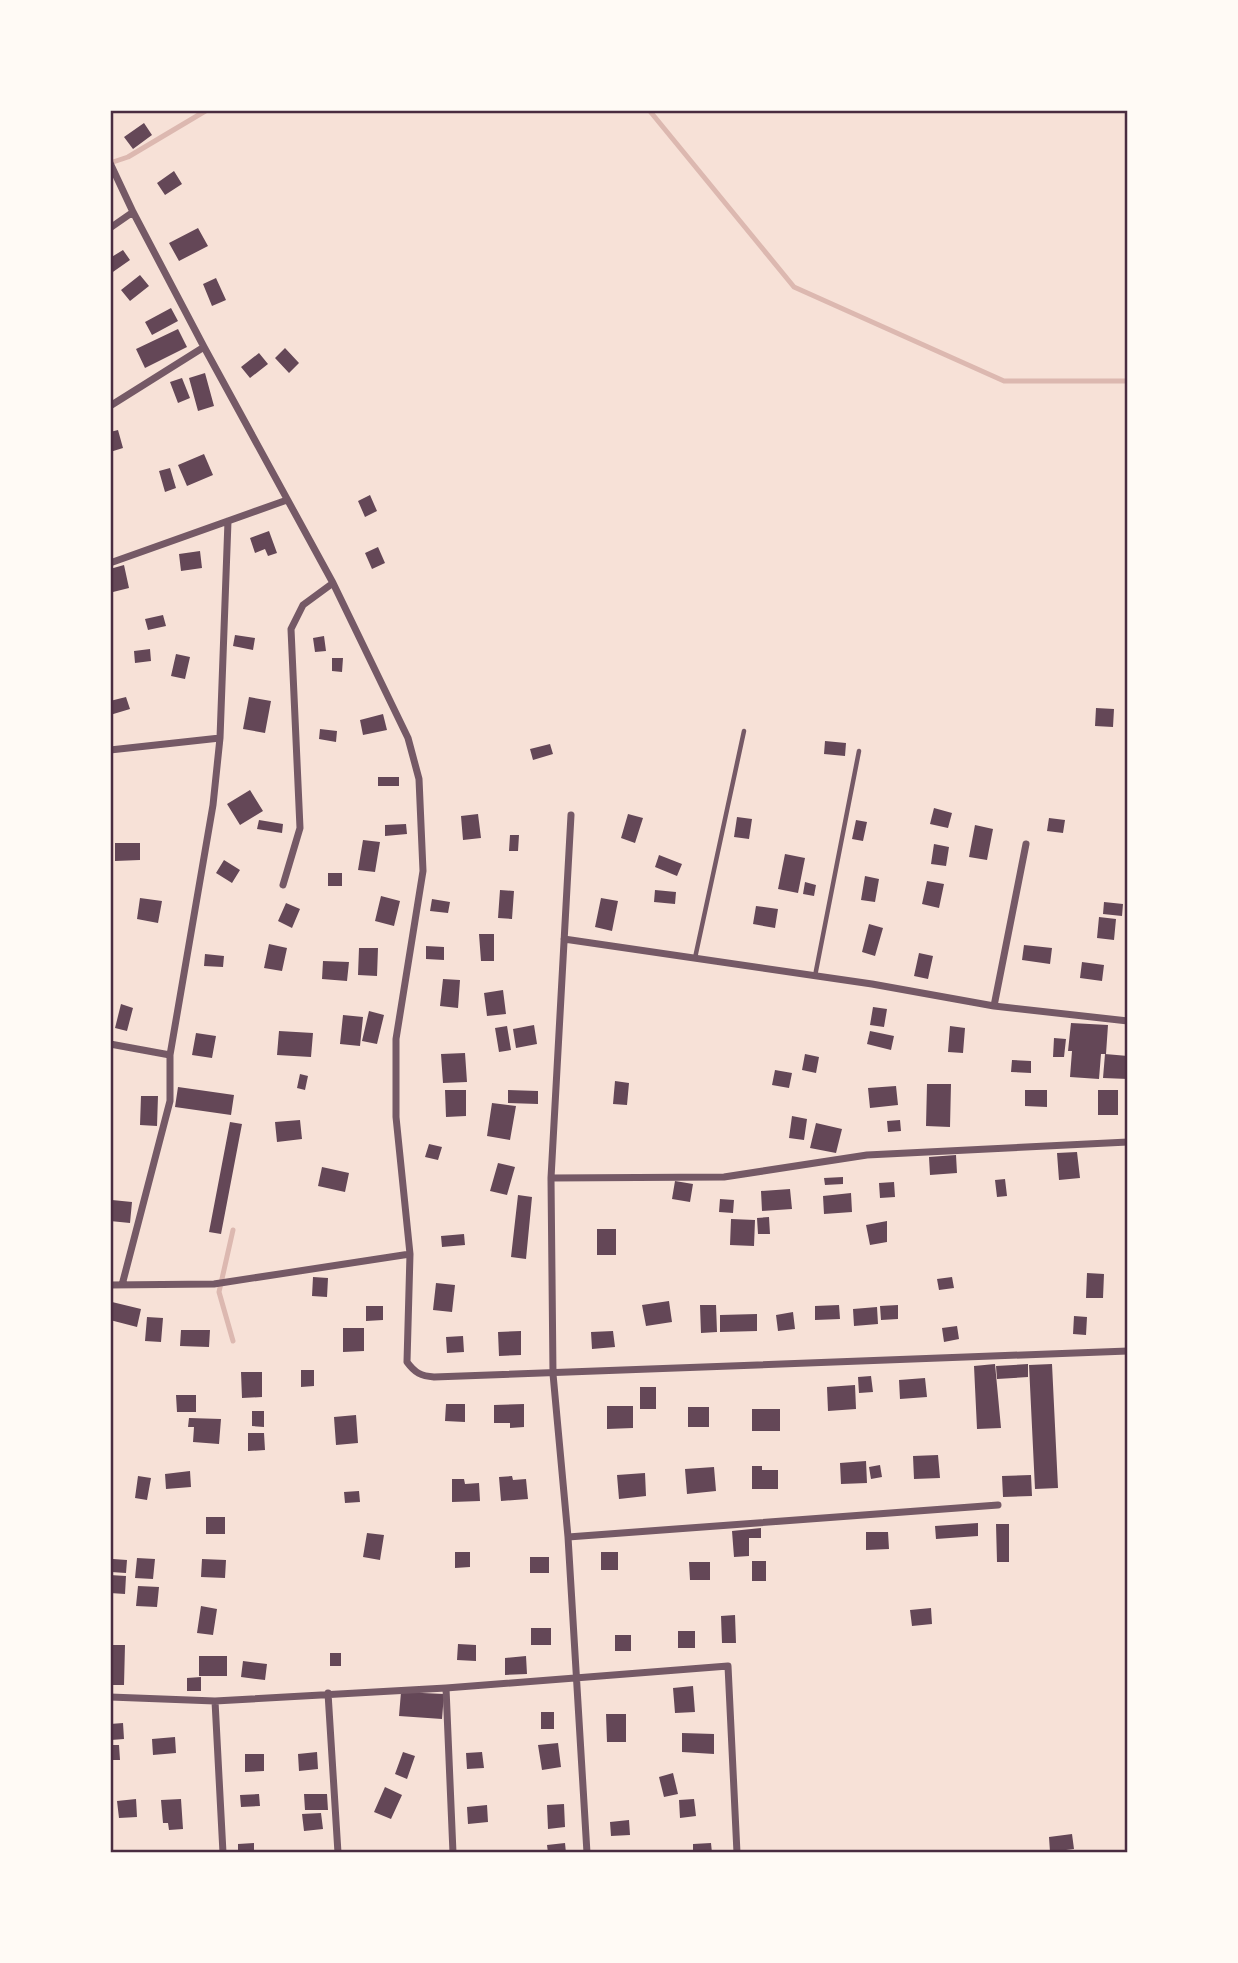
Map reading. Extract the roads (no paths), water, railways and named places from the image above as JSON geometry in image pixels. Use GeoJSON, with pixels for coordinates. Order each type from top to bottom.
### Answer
{"type":"FeatureCollection","features":[{"type":"Feature","properties":{"kind":"street"},"geometry":{"type":"LineString","coordinates":[[110,163],[204,347],[333,583],[408,738],[419,779],[423,872],[396,1039],[396,1117],[410,1254],[407,1362],[413,1371],[421,1376],[433,1377],[552,1374],[1128,1351]]}},
{"type":"Feature","properties":{"kind":"street"},"geometry":{"type":"LineString","coordinates":[[110,228],[133,212]]}},
{"type":"Feature","properties":{"kind":"street"},"geometry":{"type":"LineString","coordinates":[[110,406],[204,347]]}},
{"type":"Feature","properties":{"kind":"street"},"geometry":{"type":"LineString","coordinates":[[110,563],[287,500]]}},
{"type":"Feature","properties":{"kind":"street"},"geometry":{"type":"LineString","coordinates":[[122,1285],[170,1101],[170,1055],[212,805],[220,737],[228,521]]}},
{"type":"Feature","properties":{"kind":"street"},"geometry":{"type":"LineString","coordinates":[[283,885],[300,828],[291,629],[303,605],[333,583]]}},
{"type":"Feature","properties":{"kind":"street"},"geometry":{"type":"LineString","coordinates":[[110,750],[220,737]]}},
{"type":"Feature","properties":{"kind":"street"},"geometry":{"type":"LineString","coordinates":[[571,815],[551,1178],[552,1374],[568,1537],[587,1853]]}},
{"type":"Feature","properties":{"kind":"street"},"geometry":{"type":"LineString","coordinates":[[993,1006],[1026,844]]}},
{"type":"Feature","properties":{"kind":"street"},"geometry":{"type":"LineString","coordinates":[[564,939],[815,976],[993,1006],[1128,1021]]}},
{"type":"Feature","properties":{"kind":"street"},"geometry":{"type":"LineString","coordinates":[[110,1044],[170,1055]]}},
{"type":"Feature","properties":{"kind":"street"},"geometry":{"type":"LineString","coordinates":[[551,1178],[724,1177],[867,1155],[1128,1142]]}},
{"type":"Feature","properties":{"kind":"street"},"geometry":{"type":"LineString","coordinates":[[110,1285],[214,1284],[410,1254]]}},
{"type":"Feature","properties":{"kind":"street"},"geometry":{"type":"LineString","coordinates":[[568,1537],[998,1505]]}},
{"type":"Feature","properties":{"kind":"street"},"geometry":{"type":"LineString","coordinates":[[110,1697],[215,1700],[446,1688],[728,1666],[737,1853]]}},
{"type":"Feature","properties":{"kind":"street"},"geometry":{"type":"LineString","coordinates":[[446,1688],[453,1853]]}},
{"type":"Feature","properties":{"kind":"street"},"geometry":{"type":"LineString","coordinates":[[328,1693],[338,1853]]}},
{"type":"Feature","properties":{"kind":"street"},"geometry":{"type":"LineString","coordinates":[[215,1700],[223,1853]]}},
{"type":"Feature","properties":{"kind":"lane"},"geometry":{"type":"LineString","coordinates":[[694,959],[744,731]]}},
{"type":"Feature","properties":{"kind":"lane"},"geometry":{"type":"LineString","coordinates":[[815,976],[859,751]]}},
{"type":"Feature","properties":{"kind":"waterway"},"geometry":{"type":"LineString","coordinates":[[110,163],[128,157],[207,110]]}},
{"type":"Feature","properties":{"kind":"waterway"},"geometry":{"type":"LineString","coordinates":[[649,110],[794,287],[1004,381],[1128,381]]}},
{"type":"Feature","properties":{"kind":"waterway"},"geometry":{"type":"LineString","coordinates":[[233,1230],[219,1292],[233,1341]]}}]}
